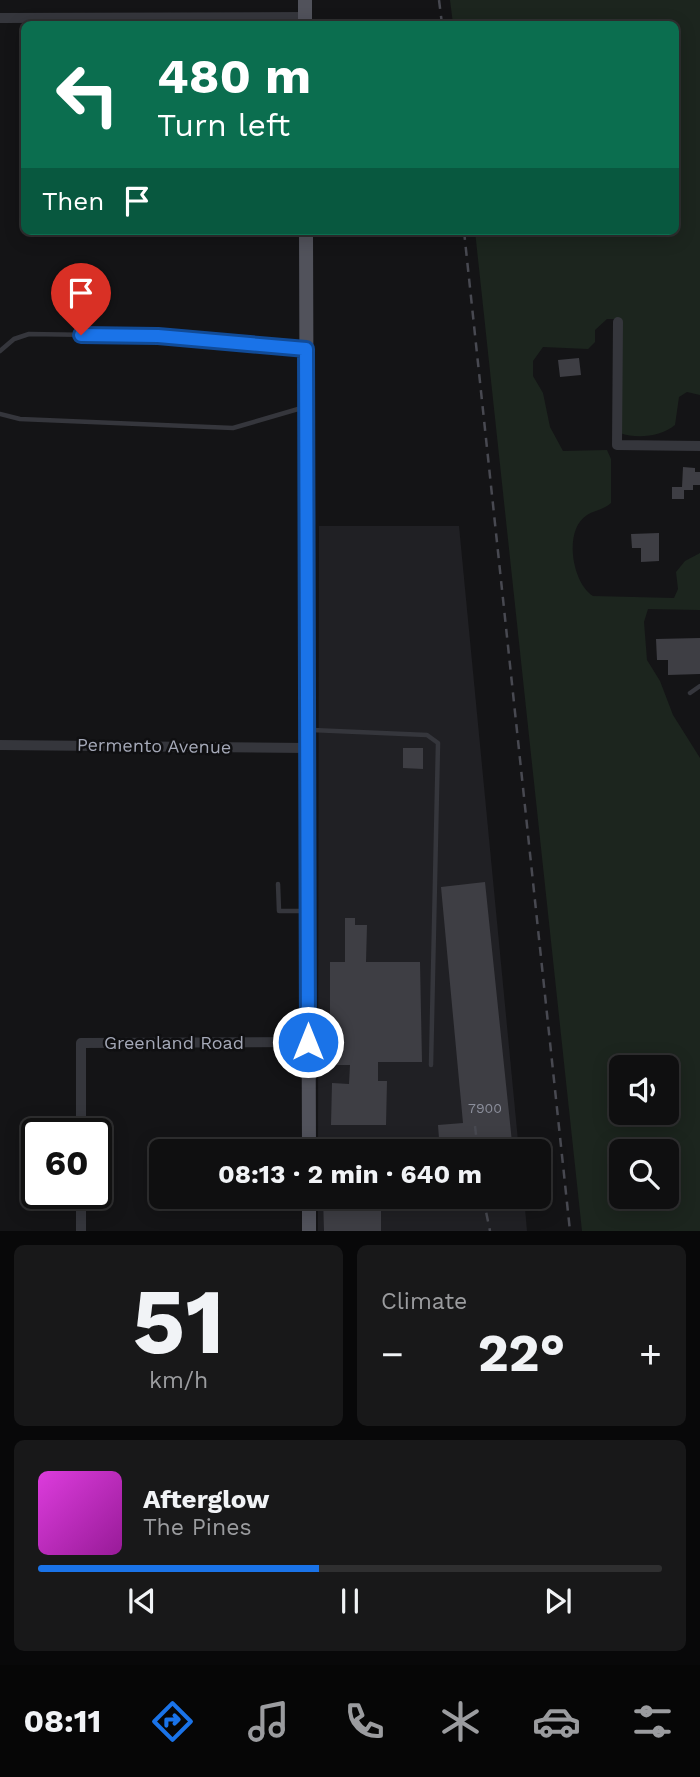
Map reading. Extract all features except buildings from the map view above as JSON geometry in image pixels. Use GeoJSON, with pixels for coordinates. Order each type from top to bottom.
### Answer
{"type":"FeatureCollection","features":[{"type":"Feature","properties":{"kind":"main road"},"geometry":{"type":"LineString","coordinates":[[305,0],[305,21]]}},
{"type":"Feature","properties":{"kind":"main road"},"geometry":{"type":"LineString","coordinates":[[306,235],[309,1139]]}},
{"type":"Feature","properties":{"kind":"main road"},"geometry":{"type":"LineString","coordinates":[[309,1209],[309,1231]]}},
{"type":"Feature","properties":{"kind":"street"},"geometry":{"type":"LineString","coordinates":[[0,18],[305,21]]}},
{"type":"Feature","properties":{"kind":"street"},"geometry":{"type":"LineString","coordinates":[[618,322],[617,446],[700,446]]}},
{"type":"Feature","properties":{"kind":"street","name":"Permento Avenue"},"geometry":{"type":"LineString","coordinates":[[0,745],[307,748]]}},
{"type":"Feature","properties":{"kind":"street","name":"Greenland Road"},"geometry":{"type":"LineString","coordinates":[[81,1118],[81,1043],[308,1042]]}},
{"type":"Feature","properties":{"kind":"street"},"geometry":{"type":"LineString","coordinates":[[80,1209],[81,1231]]}},
{"type":"Feature","properties":{"kind":"lane"},"geometry":{"type":"LineString","coordinates":[[0,351],[14,339],[29,334],[158,336],[306,349]]}},
{"type":"Feature","properties":{"kind":"lane"},"geometry":{"type":"LineString","coordinates":[[0,414],[20,419],[233,428],[284,411],[306,407]]}},
{"type":"Feature","properties":{"kind":"lane"},"geometry":{"type":"LineString","coordinates":[[690,693],[700,686]]}},
{"type":"Feature","properties":{"kind":"lane"},"geometry":{"type":"LineString","coordinates":[[307,730],[427,735],[438,743],[430,1065]]}},
{"type":"Feature","properties":{"kind":"lane"},"geometry":{"type":"LineString","coordinates":[[278,884],[279,911],[308,911]]}},
{"type":"Feature","properties":{"kind":"shaded area"},"geometry":{"type":"Polygon","coordinates":[[[450,0],[700,0],[700,395],[687,392],[679,397],[675,425],[669,429],[641,436],[620,433],[622,319],[607,319],[595,330],[595,342],[588,349],[543,347],[533,361],[533,376],[543,393],[550,427],[563,451],[607,450],[611,459],[611,503],[587,515],[575,532],[573,556],[580,580],[586,589],[593,596],[674,598],[678,589],[676,572],[685,561],[700,553],[700,610],[648,609],[644,622],[647,660],[660,681],[673,715],[700,758],[700,1231],[582,1231],[475,235],[679,235],[679,21],[453,21],[450,0]]]}},
{"type":"Feature","properties":{"kind":"shaded area"},"geometry":{"type":"Polygon","coordinates":[[[319,526],[459,526],[518,1139],[318,1139],[319,526]]]}},
{"type":"Feature","properties":{"kind":"shaded area"},"geometry":{"type":"Polygon","coordinates":[[[318,1209],[525,1209],[527,1231],[318,1231],[318,1209]]]}},
{"type":"Feature","properties":{"kind":"railway"},"geometry":{"type":"LineString","coordinates":[[439,0],[442,21]]}},
{"type":"Feature","properties":{"kind":"railway"},"geometry":{"type":"LineString","coordinates":[[464,235],[570,1231]]}},
{"type":"Feature","properties":{"kind":"railway"},"geometry":{"type":"LineString","coordinates":[[475,1126],[476,1139]]}},
{"type":"Feature","properties":{"kind":"railway"},"geometry":{"type":"LineString","coordinates":[[485,1209],[490,1231]]}},
{"type":"Feature","properties":{"kind":"route"},"geometry":{"type":"LineString","coordinates":[[81,335],[158,336],[306,349],[308,1042]]}}]}
